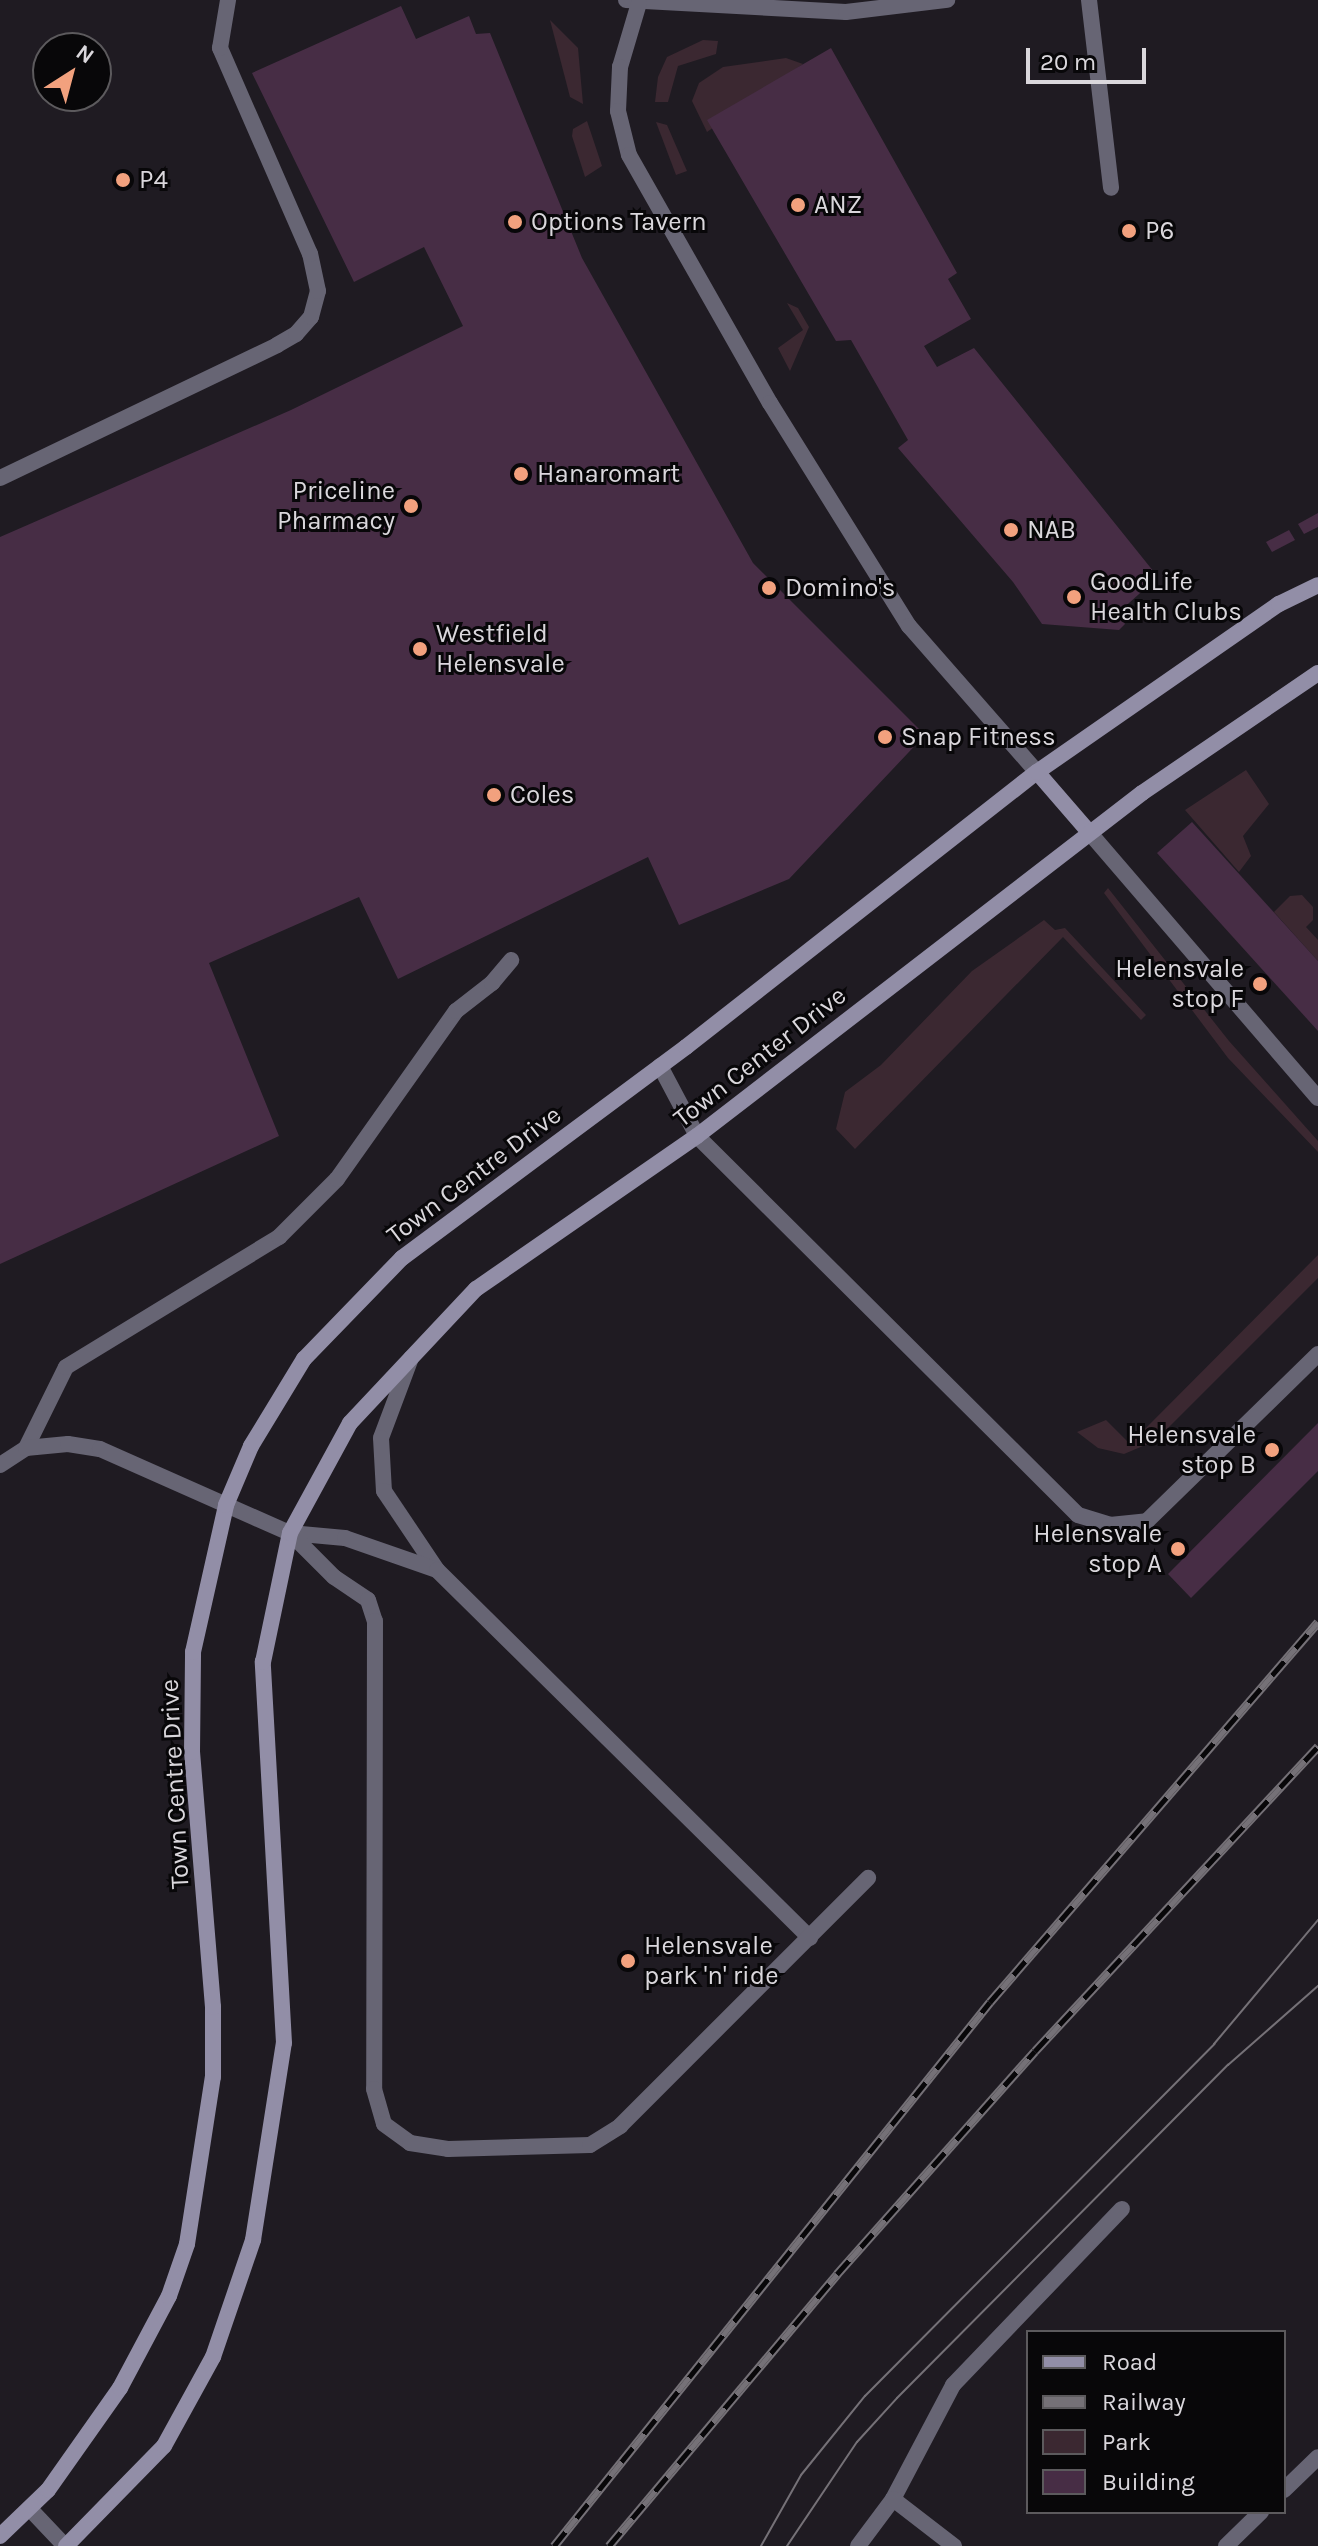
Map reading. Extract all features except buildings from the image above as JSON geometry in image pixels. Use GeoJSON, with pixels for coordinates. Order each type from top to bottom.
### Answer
{"type":"FeatureCollection","features":[{"type":"Feature","properties":{"kind":"street"},"geometry":{"type":"LineString","coordinates":[[0,478],[277,345],[296,334],[311,317],[318,291],[310,254],[220,48],[228,0]]}},
{"type":"Feature","properties":{"kind":"street"},"geometry":{"type":"LineString","coordinates":[[947,0],[846,12],[632,1],[620,67],[618,111],[629,155],[770,403],[909,626],[1318,1098]]}},
{"type":"Feature","properties":{"kind":"street"},"geometry":{"type":"LineString","coordinates":[[1089,0],[1111,188]]}},
{"type":"Feature","properties":{"kind":"street","name":"Town Center Drive"},"geometry":{"type":"LineString","coordinates":[[660,1066],[1037,772],[1279,604],[1318,585]]}},
{"type":"Feature","properties":{"kind":"street","name":"Town Center Drive"},"geometry":{"type":"LineString","coordinates":[[290,1533],[350,1423],[415,1349],[476,1289],[697,1136],[1089,832],[1318,673]]}},
{"type":"Feature","properties":{"kind":"street"},"geometry":{"type":"LineString","coordinates":[[26,1448],[66,1367],[289,1227],[337,1179],[456,1011],[492,983],[511,960]]}},
{"type":"Feature","properties":{"kind":"street"},"geometry":{"type":"LineString","coordinates":[[660,1066],[697,1136],[1078,1515],[1093,1522],[1133,1525],[1167,1506],[1318,1354]]}},
{"type":"Feature","properties":{"kind":"street","name":"Town Centre Drive"},"geometry":{"type":"LineString","coordinates":[[0,2536],[30,2509],[68,2465],[146,2344],[187,2244],[201,2177],[213,2077],[213,2007],[192,1752],[193,1652],[226,1505],[276,1401],[304,1359],[370,1287],[402,1258],[660,1066]]}},
{"type":"Feature","properties":{"kind":"street"},"geometry":{"type":"LineString","coordinates":[[415,1349],[381,1438],[384,1491],[437,1570],[810,1938]]}},
{"type":"Feature","properties":{"kind":"street"},"geometry":{"type":"LineString","coordinates":[[0,1465],[26,1448],[68,1444],[100,1449],[290,1533],[345,1538],[437,1570]]}},
{"type":"Feature","properties":{"kind":"street"},"geometry":{"type":"LineString","coordinates":[[290,1533],[334,1577],[368,1600],[375,1621],[374,2089],[384,2124],[410,2143],[448,2149],[590,2145],[620,2126],[868,1878]]}},
{"type":"Feature","properties":{"kind":"street"},"geometry":{"type":"LineString","coordinates":[[30,2509],[66,2546],[164,2446],[213,2357],[253,2240],[284,2043],[284,1984],[261,1687],[269,1621],[290,1533]]}},
{"type":"Feature","properties":{"kind":"street"},"geometry":{"type":"LineString","coordinates":[[858,2546],[893,2499],[953,2385],[1122,2209]]}},
{"type":"Feature","properties":{"kind":"street"},"geometry":{"type":"LineString","coordinates":[[1286,2488],[1318,2457]]}},
{"type":"Feature","properties":{"kind":"street"},"geometry":{"type":"LineString","coordinates":[[893,2499],[954,2546]]}},
{"type":"Feature","properties":{"kind":"street"},"geometry":{"type":"LineString","coordinates":[[1226,2546],[1259,2514]]}},
{"type":"Feature","properties":{"kind":"green space"},"geometry":{"type":"Polygon","coordinates":[[[550,20],[578,48],[583,104],[570,97],[550,20]]]}},
{"type":"Feature","properties":{"kind":"green space"},"geometry":{"type":"Polygon","coordinates":[[[703,40],[718,41],[716,54],[678,66],[668,102],[655,102],[658,77],[667,57],[703,40]]]}},
{"type":"Feature","properties":{"kind":"green space"},"geometry":{"type":"Polygon","coordinates":[[[786,58],[803,64],[707,132],[692,101],[699,83],[723,67],[786,58]]]}},
{"type":"Feature","properties":{"kind":"green space"},"geometry":{"type":"Polygon","coordinates":[[[587,121],[602,166],[585,177],[572,136],[573,129],[587,121]]]}},
{"type":"Feature","properties":{"kind":"green space"},"geometry":{"type":"Polygon","coordinates":[[[656,122],[667,125],[687,171],[676,175],[656,122]]]}},
{"type":"Feature","properties":{"kind":"green space"},"geometry":{"type":"Polygon","coordinates":[[[787,303],[798,308],[809,327],[790,371],[778,348],[803,330],[787,303]]]}},
{"type":"Feature","properties":{"kind":"green space"},"geometry":{"type":"Polygon","coordinates":[[[1246,770],[1269,804],[1243,836],[1251,856],[1239,872],[1185,810],[1246,770]]]}},
{"type":"Feature","properties":{"kind":"green space"},"geometry":{"type":"Polygon","coordinates":[[[1108,888],[1229,1041],[1318,1141],[1318,1152],[1228,1058],[1104,893],[1108,888]]]}},
{"type":"Feature","properties":{"kind":"green space"},"geometry":{"type":"Polygon","coordinates":[[[1302,895],[1313,907],[1313,920],[1306,927],[1318,940],[1318,961],[1274,912],[1290,896],[1302,895]]]}},
{"type":"Feature","properties":{"kind":"green space"},"geometry":{"type":"Polygon","coordinates":[[[1044,920],[1055,930],[1065,928],[1146,1015],[1141,1020],[1063,937],[855,1149],[836,1129],[845,1092],[881,1065],[972,971],[1044,920]]]}},
{"type":"Feature","properties":{"kind":"green space"},"geometry":{"type":"Polygon","coordinates":[[[1318,1255],[1318,1278],[1155,1441],[1124,1454],[1098,1448],[1077,1432],[1106,1420],[1130,1444],[1318,1255]]]}},
{"type":"Feature","properties":{"kind":"tram line"},"geometry":{"type":"LineString","coordinates":[[761,2546],[801,2475],[865,2396],[1214,2044],[1318,1920]]}},
{"type":"Feature","properties":{"kind":"tram line"},"geometry":{"type":"LineString","coordinates":[[787,2546],[857,2442],[897,2398],[1228,2065],[1318,1986]]}},
{"type":"Feature","properties":{"kind":"railway"},"geometry":{"type":"LineString","coordinates":[[554,2546],[990,2002],[1318,1622]]}},
{"type":"Feature","properties":{"kind":"railway"},"geometry":{"type":"LineString","coordinates":[[609,2546],[837,2274],[1035,2051],[1318,1746]]}},
{"type":"Feature","properties":{"kind":"place","name":"P4"},"geometry":{"type":"Point","coordinates":[123,180]}},
{"type":"Feature","properties":{"kind":"place","name":"ANZ"},"geometry":{"type":"Point","coordinates":[798,205]}},
{"type":"Feature","properties":{"kind":"place","name":"Options Tavern"},"geometry":{"type":"Point","coordinates":[515,222]}},
{"type":"Feature","properties":{"kind":"place","name":"P6"},"geometry":{"type":"Point","coordinates":[1129,231]}},
{"type":"Feature","properties":{"kind":"place","name":"Hanaromart"},"geometry":{"type":"Point","coordinates":[521,474]}},
{"type":"Feature","properties":{"kind":"place","name":"Priceline Pharmacy"},"geometry":{"type":"Point","coordinates":[411,506]}},
{"type":"Feature","properties":{"kind":"place","name":"NAB"},"geometry":{"type":"Point","coordinates":[1011,530]}},
{"type":"Feature","properties":{"kind":"place","name":"Domino's"},"geometry":{"type":"Point","coordinates":[769,588]}},
{"type":"Feature","properties":{"kind":"place","name":"GoodLife Health Clubs"},"geometry":{"type":"Point","coordinates":[1074,597]}},
{"type":"Feature","properties":{"kind":"place","name":"Westfield Helensvale"},"geometry":{"type":"Point","coordinates":[420,649]}},
{"type":"Feature","properties":{"kind":"place","name":"Snap Fitness"},"geometry":{"type":"Point","coordinates":[885,737]}},
{"type":"Feature","properties":{"kind":"place","name":"Coles"},"geometry":{"type":"Point","coordinates":[494,795]}},
{"type":"Feature","properties":{"kind":"place","name":"Helensvale stop F"},"geometry":{"type":"Point","coordinates":[1260,984]}},
{"type":"Feature","properties":{"kind":"place","name":"Helensvale stop B"},"geometry":{"type":"Point","coordinates":[1272,1450]}},
{"type":"Feature","properties":{"kind":"place","name":"Helensvale stop A"},"geometry":{"type":"Point","coordinates":[1178,1549]}},
{"type":"Feature","properties":{"kind":"place","name":"Helensvale park 'n' ride"},"geometry":{"type":"Point","coordinates":[628,1961]}}]}
